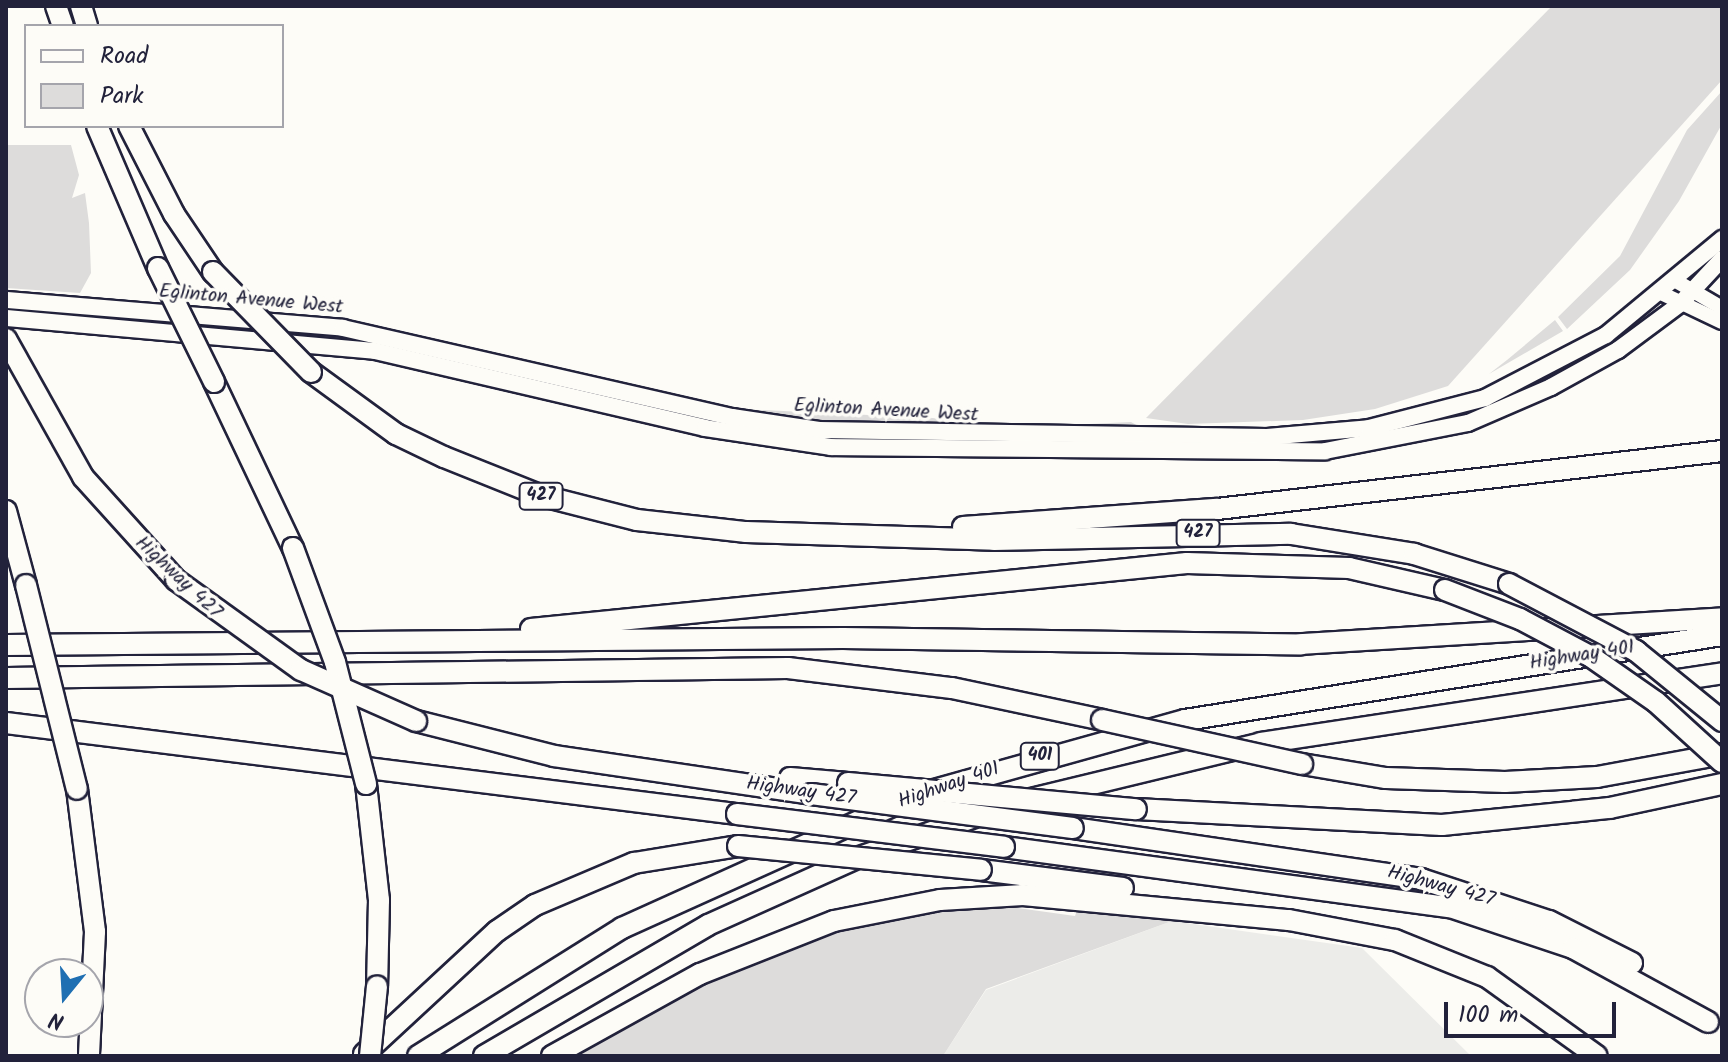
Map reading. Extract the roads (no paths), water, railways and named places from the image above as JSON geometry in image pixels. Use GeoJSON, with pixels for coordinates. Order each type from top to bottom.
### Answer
{"type":"FeatureCollection","features":[{"type":"Feature","properties":{"kind":"highway"},"geometry":{"type":"LineString","coordinates":[[98,128],[158,268],[293,548],[335,662],[366,784],[379,900],[377,986],[370,1056]]}},
{"type":"Feature","properties":{"kind":"highway","name":"427"},"geometry":{"type":"LineString","coordinates":[[130,128],[174,214],[213,272],[311,372],[396,434],[492,478],[586,509],[695,528],[880,535],[1318,536],[1414,554],[1509,584],[1636,651],[1722,721]]}},
{"type":"Feature","properties":{"kind":"highway","name":"Highway 427"},"geometry":{"type":"LineString","coordinates":[[10,348],[83,477],[176,580],[301,670],[416,721],[526,751],[811,794],[1343,863],[1458,889],[1616,955],[1664,983],[1715,1028]]}},
{"type":"Feature","properties":{"kind":"highway"},"geometry":{"type":"LineString","coordinates":[[880,535],[1217,509],[1722,454]]}},
{"type":"Feature","properties":{"kind":"highway"},"geometry":{"type":"LineString","coordinates":[[6,511],[77,789],[95,932],[89,1056]]}},
{"type":"Feature","properties":{"kind":"highway"},"geometry":{"type":"LineString","coordinates":[[380,639],[1187,563],[1349,568],[1445,590],[1590,656],[1656,702],[1722,762]]}},
{"type":"Feature","properties":{"kind":"highway"},"geometry":{"type":"LineString","coordinates":[[6,645],[380,639],[1301,644],[1722,618]]}},
{"type":"Feature","properties":{"kind":"highway","name":"Highway 401"},"geometry":{"type":"LineString","coordinates":[[418,1056],[502,998],[659,908],[820,834],[956,782],[1185,720],[1722,635]]}},
{"type":"Feature","properties":{"kind":"highway"},"geometry":{"type":"LineString","coordinates":[[6,678],[788,668],[936,685],[1302,764],[1386,778],[1505,782],[1597,777],[1722,754]]}},
{"type":"Feature","properties":{"kind":"highway","name":"Highway 401"},"geometry":{"type":"LineString","coordinates":[[484,1056],[584,992],[722,918],[857,858],[1018,802],[1261,743],[1722,673]]}},
{"type":"Feature","properties":{"kind":"highway"},"geometry":{"type":"LineString","coordinates":[[6,723],[1004,847],[1450,907],[1573,948],[1715,1028]]}},
{"type":"Feature","properties":{"kind":"highway"},"geometry":{"type":"LineString","coordinates":[[650,770],[848,783],[1327,823],[1471,824],[1610,808],[1722,784]]}},
{"type":"Feature","properties":{"kind":"highway"},"geometry":{"type":"LineString","coordinates":[[362,1056],[486,941],[535,905],[634,863],[738,846],[981,870],[1389,926],[1517,980],[1614,1056]]}},
{"type":"Feature","properties":{"kind":"highway"},"geometry":{"type":"LineString","coordinates":[[552,1056],[700,974],[834,921],[940,900],[1023,895],[1289,920],[1395,940],[1487,977],[1597,1056]]}},
{"type":"Feature","properties":{"kind":"main road","name":"Eglinton Avenue West"},"geometry":{"type":"LineString","coordinates":[[6,300],[343,328],[719,415],[819,430],[1267,437],[1369,428],[1485,398],[1568,357],[1663,294],[1722,239]]}},
{"type":"Feature","properties":{"kind":"main road","name":"Eglinton Avenue West"},"geometry":{"type":"LineString","coordinates":[[6,318],[364,349],[705,428],[831,447],[1281,452],[1365,447],[1468,423],[1618,350],[1686,298],[1722,259]]}},
{"type":"Feature","properties":{"kind":"street"},"geometry":{"type":"LineString","coordinates":[[1676,281],[1686,298],[1722,322]]}},
{"type":"Feature","properties":{"kind":"street"},"geometry":{"type":"LineString","coordinates":[[1663,294],[1722,308]]}}]}
